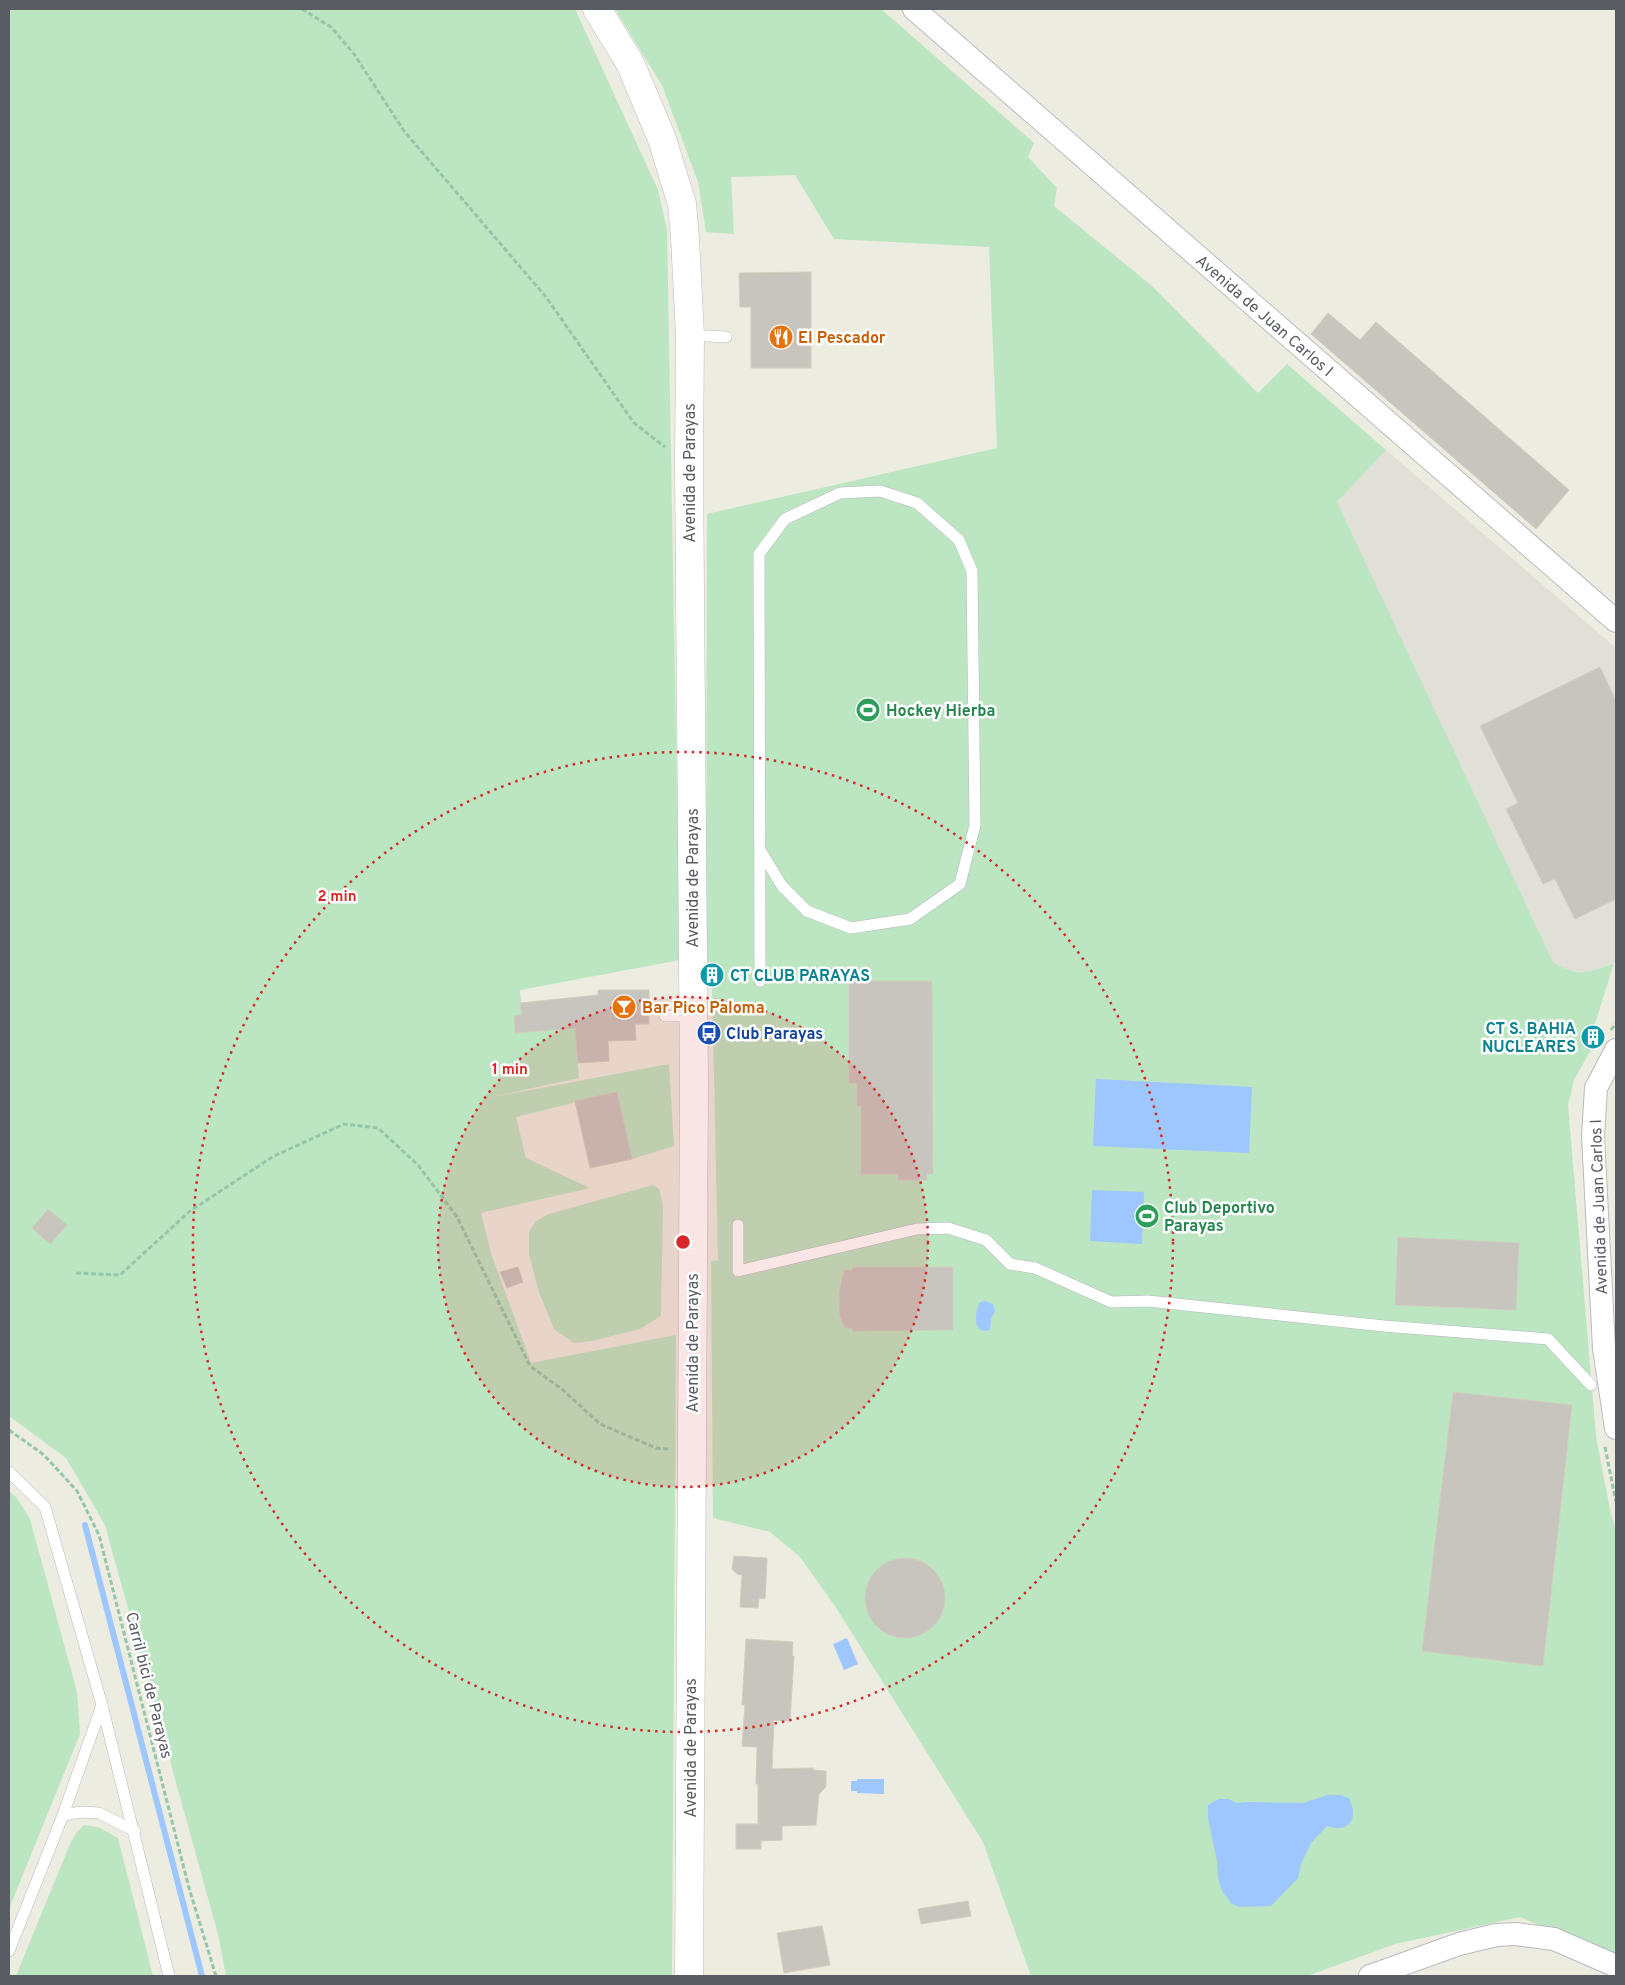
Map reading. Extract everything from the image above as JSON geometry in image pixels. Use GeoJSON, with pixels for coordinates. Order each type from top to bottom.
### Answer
{"type":"FeatureCollection","features":[{"type":"Feature","properties":{"kind":"street","name":"Avenida de Parayas"},"geometry":{"type":"LineString","coordinates":[[597,9],[630,63],[662,139],[682,204],[686,238],[690,335],[689,466],[694,1103],[689,1976]]}},
{"type":"Feature","properties":{"kind":"street","name":"Avenida de Juan Carlos I"},"geometry":{"type":"LineString","coordinates":[[914,9],[1616,621]]}},
{"type":"Feature","properties":{"kind":"street","name":"Avenida de Juan Carlos I"},"geometry":{"type":"LineString","coordinates":[[1616,1050],[1596,1088],[1593,1136],[1604,1348],[1616,1428]]}},
{"type":"Feature","properties":{"kind":"street"},"geometry":{"type":"LineString","coordinates":[[1370,1976],[1413,1968],[1479,1938],[1516,1934],[1554,1939],[1568,1947],[1616,1966]]}},
{"type":"Feature","properties":{"kind":"lane"},"geometry":{"type":"LineString","coordinates":[[690,335],[726,337]]}},
{"type":"Feature","properties":{"kind":"lane"},"geometry":{"type":"LineString","coordinates":[[760,850],[782,886],[807,911],[852,928],[910,919],[960,884],[975,825],[972,571],[959,540],[917,503],[880,491],[840,492],[785,519],[759,554],[760,981]]}},
{"type":"Feature","properties":{"kind":"lane"},"geometry":{"type":"LineString","coordinates":[[666,1016],[693,1016]]}},
{"type":"Feature","properties":{"kind":"lane"},"geometry":{"type":"LineString","coordinates":[[738,1224],[738,1271],[917,1228],[948,1228],[986,1240],[1010,1264],[1035,1268],[1111,1302],[1148,1301],[1384,1326],[1548,1339],[1591,1385]]}},
{"type":"Feature","properties":{"kind":"lane"},"geometry":{"type":"LineString","coordinates":[[9,1472],[45,1507],[102,1705],[135,1831],[169,1976]]}},
{"type":"Feature","properties":{"kind":"lane"},"geometry":{"type":"LineString","coordinates":[[9,1952],[63,1815],[102,1705]]}},
{"type":"Feature","properties":{"kind":"lane"},"geometry":{"type":"LineString","coordinates":[[63,1815],[81,1812],[99,1813],[135,1831]]}},
{"type":"Feature","properties":{"kind":"path"},"geometry":{"type":"LineString","coordinates":[[302,9],[331,27],[354,54],[404,131],[546,296],[634,423],[689,466]]}},
{"type":"Feature","properties":{"kind":"path"},"geometry":{"type":"LineString","coordinates":[[76,1273],[120,1276],[190,1211],[274,1156],[344,1124],[378,1128],[418,1165],[457,1218],[530,1366],[563,1390],[600,1424],[656,1448],[692,1450]]}},
{"type":"Feature","properties":{"kind":"path","name":"Carril bici de Parayas"},"geometry":{"type":"LineString","coordinates":[[9,1430],[44,1455],[77,1491],[99,1536],[189,1888],[216,1976]]}},
{"type":"Feature","properties":{"kind":"shaded area"},"geometry":{"type":"Polygon","coordinates":[[[1386,450],[1616,648],[1616,962],[1589,972],[1568,971],[1553,962],[1336,502],[1386,450]]]}},
{"type":"Feature","properties":{"kind":"green space"},"geometry":{"type":"Polygon","coordinates":[[[9,9],[575,9],[658,190],[667,230],[680,960],[520,990],[522,1015],[514,1016],[515,1033],[575,1028],[579,1078],[488,1098],[669,1064],[674,1146],[632,1159],[617,1092],[516,1117],[526,1158],[590,1188],[481,1213],[491,1253],[531,1363],[676,1335],[672,1976],[226,1976],[219,1938],[105,1525],[66,1458],[9,1416],[9,9]]]}},
{"type":"Feature","properties":{"kind":"green space","name":"Club Deportivo Parayas"},"geometry":{"type":"Polygon","coordinates":[[[615,9],[881,9],[1034,143],[1028,157],[1057,188],[1054,206],[1152,286],[1258,393],[1287,364],[1386,450],[1337,502],[1553,962],[1577,972],[1590,971],[1614,963],[1593,1030],[1586,1042],[1593,1046],[1574,1080],[1568,1105],[1596,1436],[1610,1510],[1616,1531],[1616,1958],[1520,1917],[1395,1944],[1307,1976],[1031,1976],[983,1842],[835,1606],[800,1557],[770,1532],[713,1518],[711,1261],[718,1260],[712,985],[706,983],[707,514],[997,448],[989,247],[834,239],[795,175],[731,177],[734,234],[706,232],[698,182],[662,85],[615,9]]]}},
{"type":"Feature","properties":{"kind":"green space"},"geometry":{"type":"Polygon","coordinates":[[[653,1185],[659,1189],[663,1206],[661,1316],[640,1329],[592,1341],[574,1343],[554,1329],[539,1292],[529,1255],[529,1232],[536,1221],[549,1214],[653,1185]]]}},
{"type":"Feature","properties":{"kind":"green space"},"geometry":{"type":"Polygon","coordinates":[[[9,1491],[17,1498],[30,1519],[77,1692],[80,1734],[9,1909],[9,1491]]]}},
{"type":"Feature","properties":{"kind":"green space"},"geometry":{"type":"Polygon","coordinates":[[[84,1825],[98,1827],[118,1838],[153,1976],[16,1976],[70,1844],[76,1833],[84,1825]]]}},
{"type":"Feature","properties":{"kind":"water"},"geometry":{"type":"Polygon","coordinates":[[[1096,1079],[1252,1087],[1249,1153],[1093,1146],[1096,1079]]]}},
{"type":"Feature","properties":{"kind":"water"},"geometry":{"type":"Polygon","coordinates":[[[1092,1190],[1144,1192],[1142,1244],[1090,1241],[1092,1190]]]}},
{"type":"Feature","properties":{"kind":"water"},"geometry":{"type":"Polygon","coordinates":[[[985,1301],[993,1304],[995,1311],[991,1319],[990,1330],[984,1331],[980,1330],[976,1317],[980,1302],[985,1301]]]}},
{"type":"Feature","properties":{"kind":"water"},"geometry":{"type":"Polygon","coordinates":[[[847,1638],[858,1664],[844,1670],[833,1644],[847,1638]]]}},
{"type":"Feature","properties":{"kind":"water"},"geometry":{"type":"Polygon","coordinates":[[[857,1779],[884,1779],[884,1794],[851,1791],[851,1781],[857,1781],[857,1779]]]}},
{"type":"Feature","properties":{"kind":"water"},"geometry":{"type":"Polygon","coordinates":[[[1328,1795],[1340,1795],[1349,1798],[1353,1812],[1347,1826],[1335,1828],[1327,1826],[1311,1843],[1301,1864],[1298,1878],[1271,1906],[1239,1907],[1231,1903],[1222,1891],[1218,1878],[1217,1861],[1208,1819],[1208,1805],[1219,1799],[1228,1799],[1237,1803],[1303,1803],[1328,1795]]]}},
{"type":"Feature","properties":{"kind":"building","name":"El Pescador"},"geometry":{"type":"Polygon","coordinates":[[[811,272],[811,368],[751,368],[751,307],[740,307],[739,273],[811,272]]]}},
{"type":"Feature","properties":{"kind":"building"},"geometry":{"type":"Polygon","coordinates":[[[1328,313],[1360,340],[1376,322],[1569,490],[1536,529],[1311,334],[1328,313]]]}},
{"type":"Feature","properties":{"kind":"building"},"geometry":{"type":"Polygon","coordinates":[[[1600,667],[1616,701],[1616,899],[1575,919],[1555,879],[1543,884],[1506,809],[1518,803],[1480,726],[1600,667]]]}},
{"type":"Feature","properties":{"kind":"building"},"geometry":{"type":"Polygon","coordinates":[[[849,981],[932,981],[933,1174],[927,1174],[927,1180],[898,1180],[898,1174],[861,1174],[861,1106],[857,1106],[857,1083],[849,1083],[849,981]]]}},
{"type":"Feature","properties":{"kind":"building"},"geometry":{"type":"Polygon","coordinates":[[[598,990],[649,990],[649,1024],[635,1024],[636,1040],[608,1041],[609,1061],[578,1063],[575,1028],[515,1033],[514,1016],[522,1015],[520,1003],[598,995],[598,990]]]}},
{"type":"Feature","properties":{"kind":"building"},"geometry":{"type":"Polygon","coordinates":[[[617,1092],[632,1159],[590,1168],[575,1101],[617,1092]]]}},
{"type":"Feature","properties":{"kind":"building"},"geometry":{"type":"Polygon","coordinates":[[[48,1209],[67,1225],[50,1244],[32,1228],[48,1209]]]}},
{"type":"Feature","properties":{"kind":"building"},"geometry":{"type":"Polygon","coordinates":[[[1398,1237],[1519,1243],[1516,1310],[1395,1305],[1398,1237]]]}},
{"type":"Feature","properties":{"kind":"building"},"geometry":{"type":"Polygon","coordinates":[[[518,1267],[523,1282],[507,1288],[500,1272],[518,1267]]]}},
{"type":"Feature","properties":{"kind":"building"},"geometry":{"type":"Polygon","coordinates":[[[853,1267],[953,1267],[953,1330],[853,1331],[852,1328],[845,1328],[840,1316],[839,1292],[844,1270],[852,1270],[853,1267]]]}},
{"type":"Feature","properties":{"kind":"building"},"geometry":{"type":"Polygon","coordinates":[[[1453,1392],[1572,1405],[1543,1666],[1422,1651],[1453,1392]]]}},
{"type":"Feature","properties":{"kind":"building"},"geometry":{"type":"Polygon","coordinates":[[[734,1556],[767,1558],[765,1599],[759,1598],[758,1608],[740,1607],[742,1575],[737,1574],[732,1569],[734,1556]]]}},
{"type":"Feature","properties":{"kind":"building"},"geometry":{"type":"Polygon","coordinates":[[[905,1558],[920,1561],[933,1570],[942,1583],[945,1598],[942,1613],[933,1626],[920,1635],[905,1638],[890,1635],[877,1626],[868,1613],[865,1598],[868,1583],[877,1570],[890,1561],[905,1558]]]}},
{"type":"Feature","properties":{"kind":"building"},"geometry":{"type":"Polygon","coordinates":[[[746,1639],[793,1642],[792,1656],[794,1656],[790,1721],[774,1720],[772,1769],[813,1768],[813,1770],[826,1771],[826,1787],[819,1794],[816,1825],[782,1826],[782,1840],[761,1841],[761,1849],[736,1849],[736,1824],[758,1824],[757,1747],[742,1746],[745,1705],[742,1705],[746,1639]]]}},
{"type":"Feature","properties":{"kind":"building"},"geometry":{"type":"Polygon","coordinates":[[[968,1901],[971,1916],[921,1924],[918,1909],[968,1901]]]}},
{"type":"Feature","properties":{"kind":"building"},"geometry":{"type":"Polygon","coordinates":[[[822,1926],[830,1965],[784,1973],[777,1933],[822,1926]]]}},
{"type":"Feature","properties":{"kind":"waterway"},"geometry":{"type":"LineString","coordinates":[[85,1525],[202,1976]]}},
{"type":"Feature","properties":{"kind":"place","name":"El Pescador"},"geometry":{"type":"Point","coordinates":[781,337]}},
{"type":"Feature","properties":{"kind":"place","name":"Hockey Hierba"},"geometry":{"type":"Point","coordinates":[868,710]}},
{"type":"Feature","properties":{"kind":"place","name":"CT CLUB PARAYAS"},"geometry":{"type":"Point","coordinates":[712,975]}},
{"type":"Feature","properties":{"kind":"place","name":"Bar Pico Paloma"},"geometry":{"type":"Point","coordinates":[624,1007]}},
{"type":"Feature","properties":{"kind":"place","name":"Club Parayas"},"geometry":{"type":"Point","coordinates":[709,1033]}},
{"type":"Feature","properties":{"kind":"place","name":"CT S. BAHIA NUCLEARES"},"geometry":{"type":"Point","coordinates":[1593,1037]}},
{"type":"Feature","properties":{"kind":"place","name":"Club Deportivo Parayas"},"geometry":{"type":"Point","coordinates":[1147,1216]}}]}
